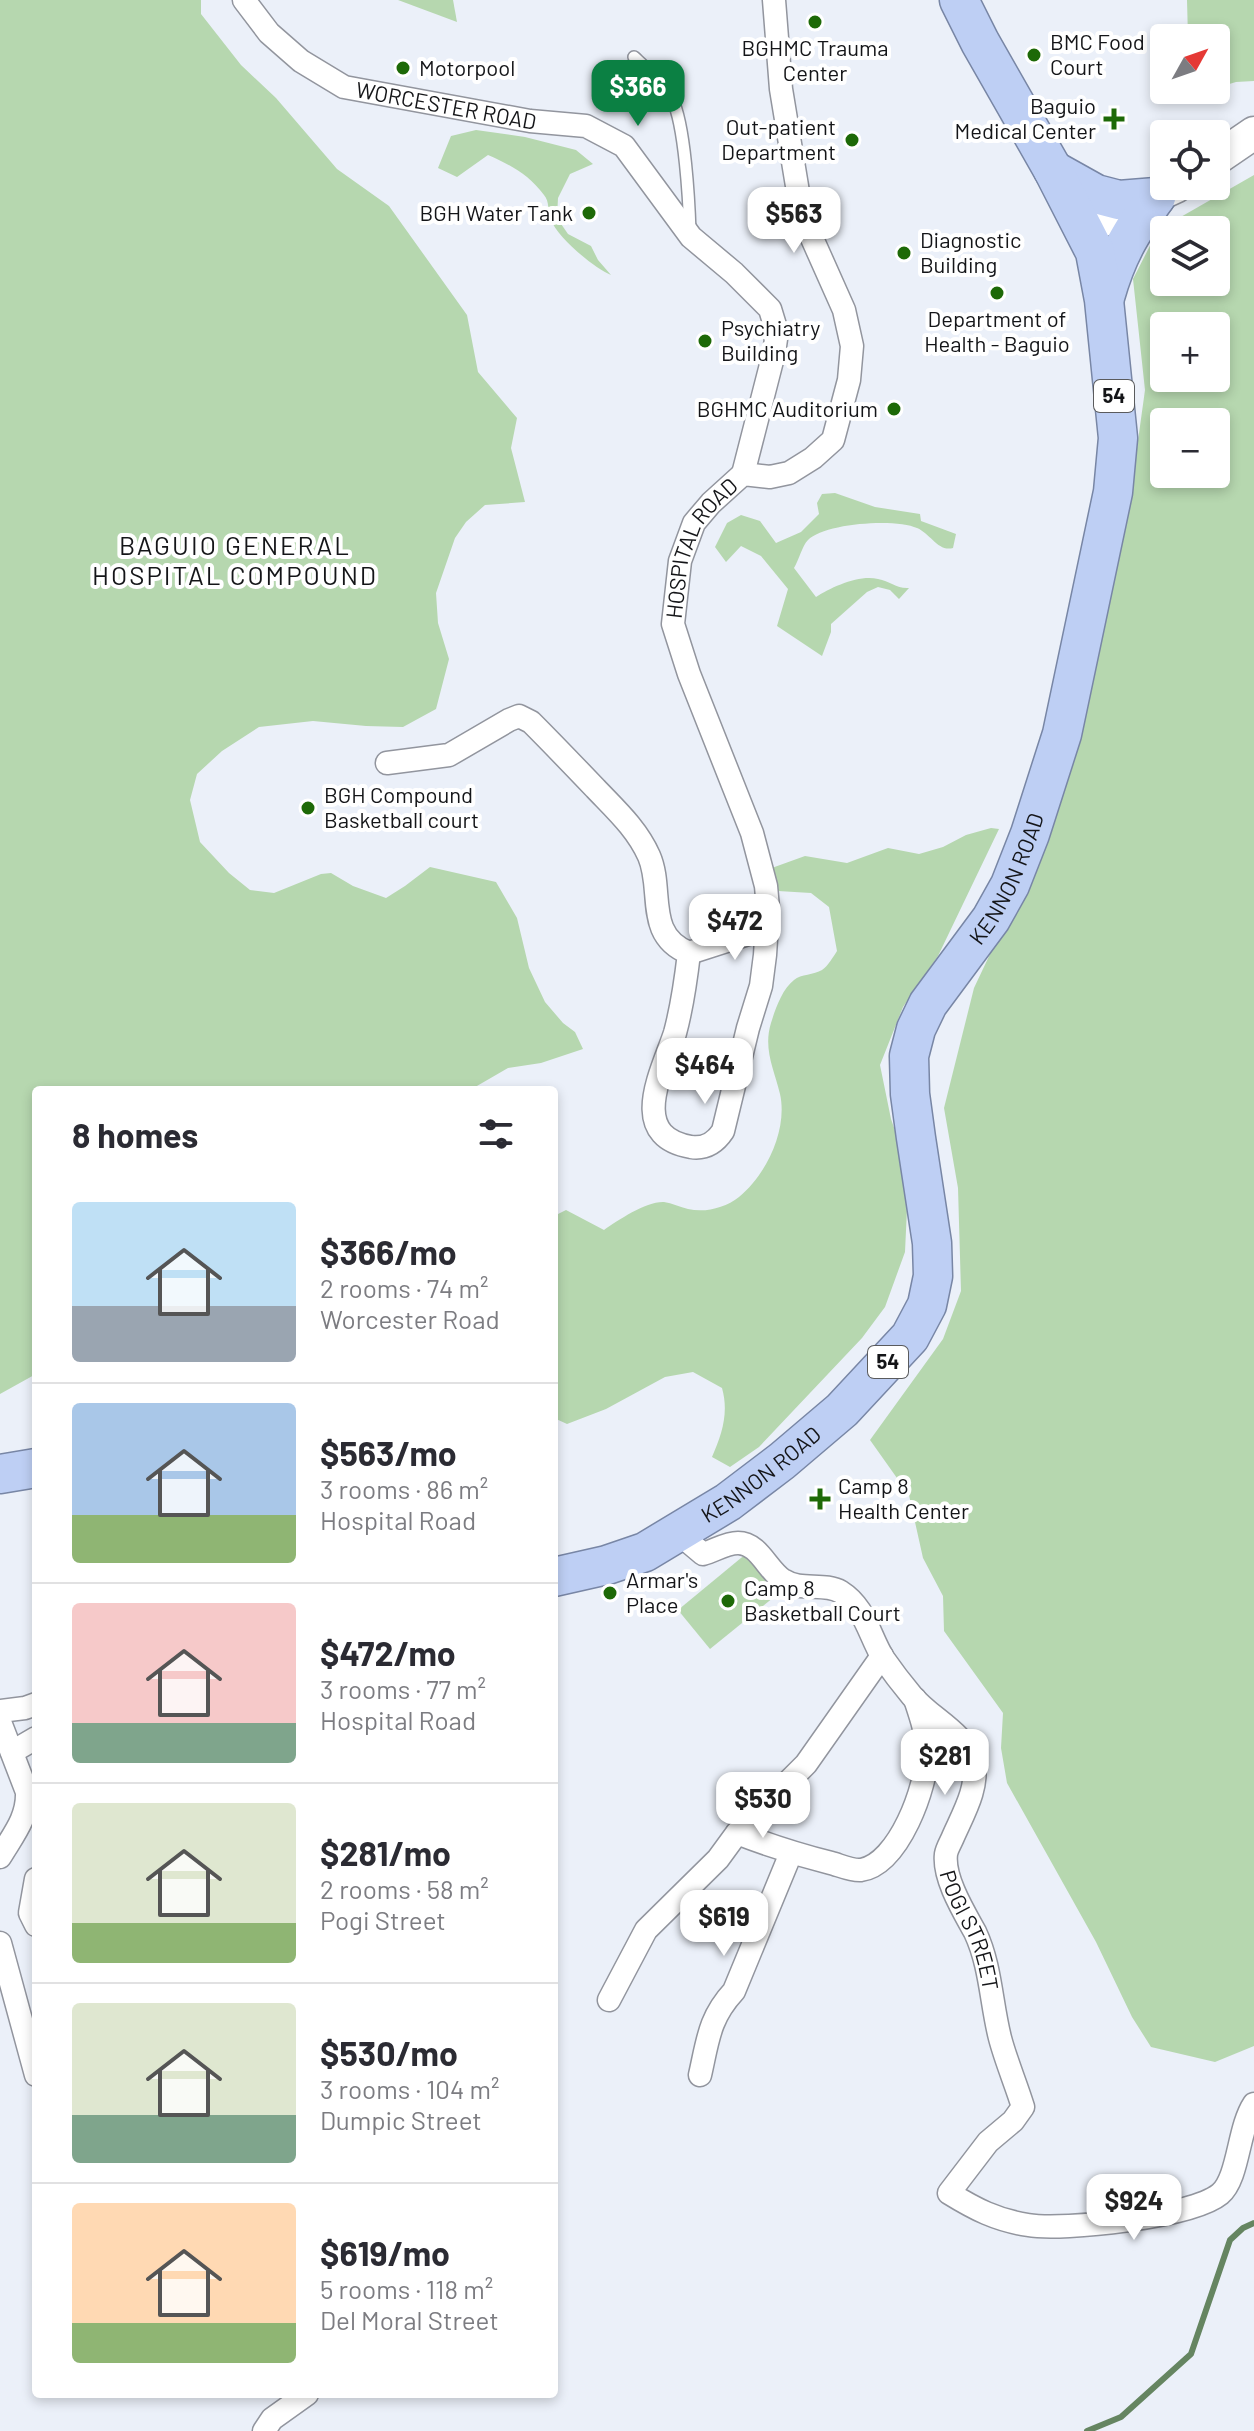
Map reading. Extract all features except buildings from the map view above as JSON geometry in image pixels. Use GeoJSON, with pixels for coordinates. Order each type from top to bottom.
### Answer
{"type":"FeatureCollection","features":[{"type":"Feature","properties":{"kind":"highway","name":"KENNON ROAD"},"geometry":{"type":"LineString","coordinates":[[558,1576],[645,1552],[728,1502],[842,1410],[910,1337],[927,1305],[933,1276],[932,1243],[914,1123],[909,1056],[916,1029],[928,1004],[984,929],[1010,885],[1030,834],[1062,734],[1113,492],[1118,438],[1104,300],[1095,252],[959,0]]}},
{"type":"Feature","properties":{"kind":"highway"},"geometry":{"type":"LineString","coordinates":[[1053,170],[1096,194],[1119,200],[1150,195]]}},
{"type":"Feature","properties":{"kind":"highway"},"geometry":{"type":"LineString","coordinates":[[1104,300],[1114,266],[1127,238],[1159,200]]}},
{"type":"Feature","properties":{"kind":"highway"},"geometry":{"type":"LineString","coordinates":[[0,1474],[32,1469]]}},
{"type":"Feature","properties":{"kind":"main road"},"geometry":{"type":"LineString","coordinates":[[1230,149],[1254,133]]}},
{"type":"Feature","properties":{"kind":"main road"},"geometry":{"type":"LineString","coordinates":[[1084,229],[1150,199]]}},
{"type":"Feature","properties":{"kind":"street","name":"WORCESTER ROAD"},"geometry":{"type":"LineString","coordinates":[[244,0],[269,33],[301,61],[344,87],[530,121],[586,126],[624,146],[691,237],[770,309],[777,332],[774,353],[743,474]]}},
{"type":"Feature","properties":{"kind":"street","name":"HOSPITAL ROAD"},"geometry":{"type":"LineString","coordinates":[[689,953],[684,994],[675,1032],[653,1096],[653,1112],[665,1136],[699,1147],[717,1140],[723,1131],[761,986],[767,928],[766,886],[752,833],[689,674],[673,624],[680,561],[694,523],[743,474],[770,477],[789,473],[813,458],[833,440],[849,380],[852,346],[844,310],[807,227],[798,192],[781,89],[774,0]]}},
{"type":"Feature","properties":{"kind":"street"},"geometry":{"type":"LineString","coordinates":[[387,763],[449,755],[519,716],[531,722],[637,832],[651,859],[660,921],[679,949],[689,953],[767,928]]}},
{"type":"Feature","properties":{"kind":"street","name":"POGI STREET"},"geometry":{"type":"LineString","coordinates":[[678,1533],[703,1554],[736,1542],[745,1544],[757,1551],[779,1578],[788,1583],[827,1588],[845,1595],[866,1621],[882,1656],[915,1699],[967,1748],[974,1764],[974,1783],[946,1854],[955,1896],[986,1960],[1000,2037],[1023,2107],[1013,2121],[988,2142],[949,2193],[979,2212],[1029,2225],[1071,2227],[1196,2206],[1220,2194],[1229,2182],[1251,2109]]}},
{"type":"Feature","properties":{"kind":"street"},"geometry":{"type":"LineString","coordinates":[[609,2000],[646,1930],[718,1859],[737,1833],[806,1764],[882,1656]]}},
{"type":"Feature","properties":{"kind":"street"},"geometry":{"type":"LineString","coordinates":[[737,1833],[791,1853],[860,1870],[875,1863],[897,1843],[921,1789],[927,1754],[915,1699]]}},
{"type":"Feature","properties":{"kind":"street"},"geometry":{"type":"LineString","coordinates":[[0,1711],[32,1705]]}},
{"type":"Feature","properties":{"kind":"street"},"geometry":{"type":"LineString","coordinates":[[0,1722],[27,1792],[24,1818],[0,1857]]}},
{"type":"Feature","properties":{"kind":"street"},"geometry":{"type":"LineString","coordinates":[[12,1752],[32,1740]]}},
{"type":"Feature","properties":{"kind":"street"},"geometry":{"type":"LineString","coordinates":[[700,2075],[711,2026],[720,2006],[734,1991],[791,1853]]}},
{"type":"Feature","properties":{"kind":"street"},"geometry":{"type":"LineString","coordinates":[[0,1943],[32,2060]]}},
{"type":"Feature","properties":{"kind":"street"},"geometry":{"type":"LineString","coordinates":[[264,2431],[272,2419],[301,2398]]}},
{"type":"Feature","properties":{"kind":"lane"},"geometry":{"type":"LineString","coordinates":[[634,57],[664,87],[675,106],[691,237]]}},
{"type":"Feature","properties":{"kind":"green space"},"geometry":{"type":"Polygon","coordinates":[[[0,0],[201,0],[201,14],[241,65],[276,98],[337,169],[389,206],[467,315],[478,372],[517,418],[511,448],[525,502],[485,505],[466,522],[455,538],[436,593],[438,623],[449,659],[436,709],[403,727],[313,721],[259,727],[222,751],[197,774],[190,800],[200,842],[250,890],[274,893],[331,873],[353,886],[386,898],[430,867],[496,882],[517,918],[529,968],[545,1002],[575,1032],[583,1049],[541,1063],[508,1068],[477,1086],[32,1086],[32,1376],[0,1394],[0,0]]]}},
{"type":"Feature","properties":{"kind":"green space"},"geometry":{"type":"Polygon","coordinates":[[[398,0],[453,0],[457,22],[398,0]]]}},
{"type":"Feature","properties":{"kind":"green space"},"geometry":{"type":"Polygon","coordinates":[[[1187,0],[1254,0],[1254,81],[1230,84],[1230,24],[1188,24],[1187,0]]]}},
{"type":"Feature","properties":{"kind":"green space"},"geometry":{"type":"Polygon","coordinates":[[[476,130],[525,137],[576,150],[593,164],[570,174],[558,198],[557,218],[568,234],[591,246],[611,275],[568,243],[551,220],[544,195],[526,176],[512,167],[488,155],[457,177],[438,168],[451,136],[476,130]]]}},
{"type":"Feature","properties":{"kind":"green space"},"geometry":{"type":"Polygon","coordinates":[[[1254,175],[1254,2046],[1215,2062],[1151,2047],[1132,2017],[1096,1942],[1007,1783],[1001,1748],[1003,1713],[944,1631],[943,1596],[923,1558],[909,1495],[870,1440],[943,1339],[961,1291],[958,1188],[944,1108],[974,988],[1016,899],[1088,670],[1126,527],[1145,390],[1133,279],[1150,246],[1150,296],[1230,296],[1230,216],[1182,216],[1210,200],[1230,200],[1230,189],[1254,175]]]}},
{"type":"Feature","properties":{"kind":"green space"},"geometry":{"type":"Polygon","coordinates":[[[835,493],[875,507],[920,514],[921,521],[956,534],[953,548],[948,549],[917,528],[893,523],[844,526],[816,534],[808,540],[794,568],[816,597],[863,578],[909,588],[899,599],[890,590],[878,587],[867,592],[831,624],[822,656],[777,626],[788,589],[761,556],[741,546],[726,562],[715,547],[727,523],[741,515],[760,521],[776,543],[801,532],[819,514],[817,503],[822,494],[835,493]]]}},
{"type":"Feature","properties":{"kind":"green space"},"geometry":{"type":"Polygon","coordinates":[[[991,828],[999,829],[938,956],[903,1007],[880,1065],[891,1119],[904,1157],[907,1209],[905,1252],[885,1307],[862,1338],[759,1447],[730,1467],[712,1457],[723,1423],[725,1406],[722,1388],[693,1372],[665,1377],[606,1409],[567,1424],[558,1420],[558,1214],[566,1210],[604,1230],[633,1212],[657,1203],[694,1210],[721,1207],[749,1188],[773,1151],[782,1108],[768,1042],[773,1018],[790,984],[800,977],[822,970],[837,951],[829,907],[811,893],[778,891],[769,869],[805,856],[847,863],[888,848],[919,854],[943,847],[966,835],[991,828]]]}},
{"type":"Feature","properties":{"kind":"green space","name":"Camp 8 Basketball Court"},"geometry":{"type":"Polygon","coordinates":[[[747,1553],[779,1593],[710,1649],[678,1610],[747,1553]]]}},
{"type":"Feature","properties":{"kind":"waterway"},"geometry":{"type":"LineString","coordinates":[[1087,2431],[1121,2417],[1191,2354],[1230,2240],[1254,2223]]}},
{"type":"Feature","properties":{"kind":"place","name":"BGHMC Trauma Center"},"geometry":{"type":"Point","coordinates":[815,22]}},
{"type":"Feature","properties":{"kind":"place","name":"BMC Food Court"},"geometry":{"type":"Point","coordinates":[1034,55]}},
{"type":"Feature","properties":{"kind":"place","name":"Motorpool"},"geometry":{"type":"Point","coordinates":[403,68]}},
{"type":"Feature","properties":{"kind":"place","name":"Baguio Medical Center"},"geometry":{"type":"Point","coordinates":[1114,119]}},
{"type":"Feature","properties":{"kind":"place","name":"Out-patient Department"},"geometry":{"type":"Point","coordinates":[852,140]}},
{"type":"Feature","properties":{"kind":"place","name":"BGH Water Tank"},"geometry":{"type":"Point","coordinates":[589,213]}},
{"type":"Feature","properties":{"kind":"place","name":"Diagnostic Building"},"geometry":{"type":"Point","coordinates":[904,253]}},
{"type":"Feature","properties":{"kind":"place","name":"Department of Health - Baguio"},"geometry":{"type":"Point","coordinates":[997,293]}},
{"type":"Feature","properties":{"kind":"place","name":"Psychiatry Building"},"geometry":{"type":"Point","coordinates":[705,341]}},
{"type":"Feature","properties":{"kind":"place","name":"BGHMC Auditorium"},"geometry":{"type":"Point","coordinates":[894,409]}},
{"type":"Feature","properties":{"kind":"place","name":"BGH Compound Basketball court"},"geometry":{"type":"Point","coordinates":[308,808]}},
{"type":"Feature","properties":{"kind":"place","name":"Camp 8 Health Center"},"geometry":{"type":"Point","coordinates":[820,1499]}},
{"type":"Feature","properties":{"kind":"place","name":"Armar's Place"},"geometry":{"type":"Point","coordinates":[610,1593]}},
{"type":"Feature","properties":{"kind":"place","name":"Camp 8 Basketball Court"},"geometry":{"type":"Point","coordinates":[728,1601]}},
{"type":"Feature","properties":{"kind":"district","name":"BAGUIO GENERAL HOSPITAL COMPOUND"},"geometry":{"type":"Point","coordinates":[235,561]}}]}
